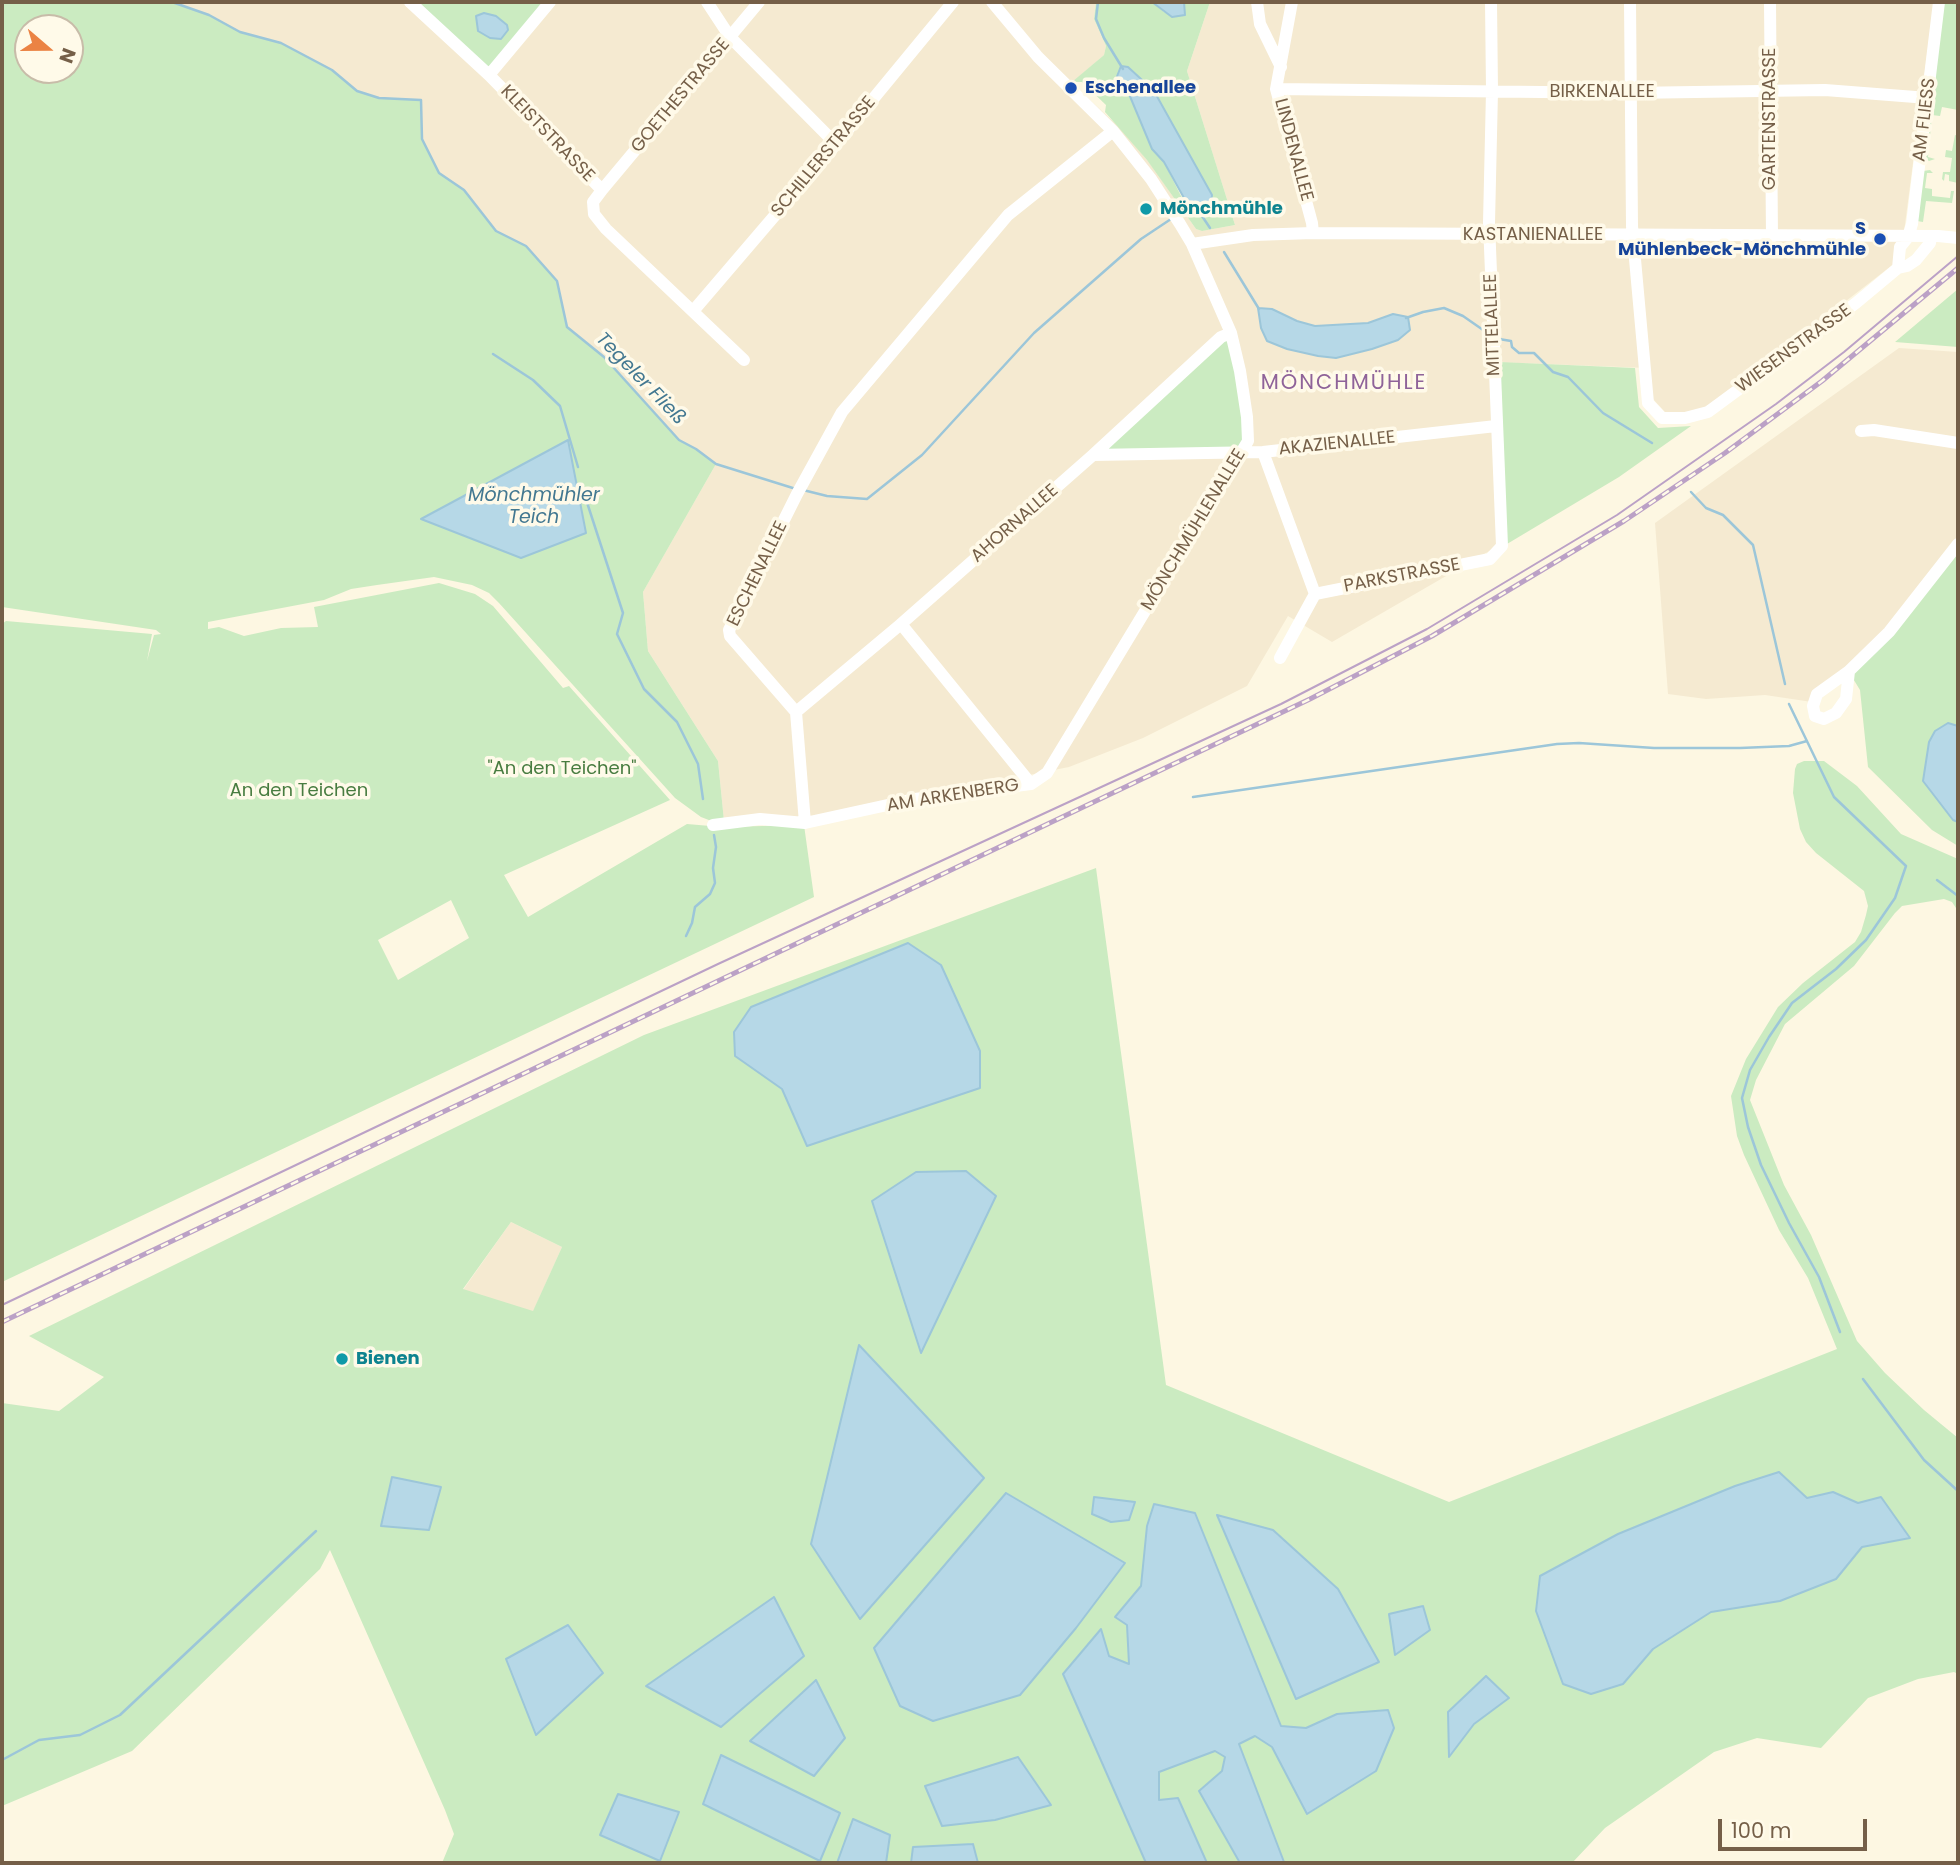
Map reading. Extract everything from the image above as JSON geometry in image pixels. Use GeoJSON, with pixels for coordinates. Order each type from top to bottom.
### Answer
{"type":"FeatureCollection","features":[{"type":"Feature","properties":{"kind":"street","name":"KLEISTSTRASSE"},"geometry":{"type":"LineString","coordinates":[[410,2],[489,75],[602,190],[593,202],[594,214],[606,229],[744,360]]}},
{"type":"Feature","properties":{"kind":"street"},"geometry":{"type":"LineString","coordinates":[[489,75],[550,2]]}},
{"type":"Feature","properties":{"kind":"street"},"geometry":{"type":"LineString","coordinates":[[707,2],[730,37],[836,144]]}},
{"type":"Feature","properties":{"kind":"street","name":"GOETHESTRASSE"},"geometry":{"type":"LineString","coordinates":[[602,190],[759,2]]}},
{"type":"Feature","properties":{"kind":"street","name":"SCHILLERSTRASSE"},"geometry":{"type":"LineString","coordinates":[[694,310],[953,2]]}},
{"type":"Feature","properties":{"kind":"street","name":"MÖNCHMÜHLENALLEE"},"geometry":{"type":"LineString","coordinates":[[992,2],[1038,57],[1113,131],[1192,244],[1231,333],[1247,417],[1248,441],[1047,774],[1031,784]]}},
{"type":"Feature","properties":{"kind":"street"},"geometry":{"type":"LineString","coordinates":[[1257,2],[1264,33],[1281,67]]}},
{"type":"Feature","properties":{"kind":"street","name":"LINDENALLEE"},"geometry":{"type":"LineString","coordinates":[[1292,2],[1276,89],[1313,233]]}},
{"type":"Feature","properties":{"kind":"street","name":"MITTELALLEE"},"geometry":{"type":"LineString","coordinates":[[1490,559],[1502,546],[1490,235],[1491,2]]}},
{"type":"Feature","properties":{"kind":"street"},"geometry":{"type":"LineString","coordinates":[[1630,2],[1630,162],[1634,234]]}},
{"type":"Feature","properties":{"kind":"street","name":"GARTENSTRASSE"},"geometry":{"type":"LineString","coordinates":[[1770,2],[1772,237]]}},
{"type":"Feature","properties":{"kind":"street","name":"AM FLIESS"},"geometry":{"type":"LineString","coordinates":[[1908,237],[1912,224],[1939,2]]}},
{"type":"Feature","properties":{"kind":"street","name":"BIRKENALLEE"},"geometry":{"type":"LineString","coordinates":[[1276,89],[1630,93],[1825,90],[1928,98]]}},
{"type":"Feature","properties":{"kind":"street","name":"ESCHENALLEE"},"geometry":{"type":"LineString","coordinates":[[796,712],[730,636],[729,630],[842,412],[1008,215],[1113,131]]}},
{"type":"Feature","properties":{"kind":"street","name":"KASTANIENALLEE"},"geometry":{"type":"LineString","coordinates":[[1192,244],[1253,235],[1313,233],[1958,238]]}},
{"type":"Feature","properties":{"kind":"street","name":"WIESENSTRASSE"},"geometry":{"type":"LineString","coordinates":[[1634,234],[1648,403],[1662,418],[1685,418],[1708,412],[1856,303],[1898,268],[1916,260],[1930,243],[1931,236]]}},
{"type":"Feature","properties":{"kind":"street"},"geometry":{"type":"LineString","coordinates":[[1898,268],[1900,247],[1908,237]]}},
{"type":"Feature","properties":{"kind":"street","name":"AHORNALLEE"},"geometry":{"type":"LineString","coordinates":[[796,712],[901,624],[1093,455],[1222,337],[1231,333]]}},
{"type":"Feature","properties":{"kind":"street","name":"AKAZIENALLEE"},"geometry":{"type":"LineString","coordinates":[[1093,455],[1239,454],[1496,426]]}},
{"type":"Feature","properties":{"kind":"street"},"geometry":{"type":"LineString","coordinates":[[1860,431],[1874,430],[1958,443]]}},
{"type":"Feature","properties":{"kind":"street"},"geometry":{"type":"LineString","coordinates":[[1263,452],[1315,594],[1280,659]]}},
{"type":"Feature","properties":{"kind":"street"},"geometry":{"type":"LineString","coordinates":[[1849,671],[1889,632],[1958,544]]}},
{"type":"Feature","properties":{"kind":"street","name":"PARKSTRASSE"},"geometry":{"type":"LineString","coordinates":[[1315,594],[1490,559]]}},
{"type":"Feature","properties":{"kind":"street","name":"AM ARKENBERG"},"geometry":{"type":"LineString","coordinates":[[901,624],[1031,784]]}},
{"type":"Feature","properties":{"kind":"street"},"geometry":{"type":"LineString","coordinates":[[796,712],[805,823]]}},
{"type":"Feature","properties":{"kind":"street","name":"AM ARKENBERG"},"geometry":{"type":"LineString","coordinates":[[713,825],[760,819],[805,823],[915,799],[1031,784]]}},
{"type":"Feature","properties":{"kind":"shaded area"},"geometry":{"type":"Polygon","coordinates":[[[172,2],[1096,2],[1094,19],[1106,46],[1104,55],[1072,83],[1120,128],[1148,161],[1196,229],[1202,231],[1235,225],[1187,71],[1210,2],[1934,2],[1904,232],[1895,263],[1721,398],[1692,414],[1665,412],[1652,398],[1648,368],[1492,362],[1498,546],[1332,642],[1288,616],[1247,686],[1143,738],[1069,767],[803,820],[724,821],[718,761],[648,651],[643,592],[716,464],[679,440],[604,357],[567,327],[557,281],[526,246],[496,231],[464,190],[439,173],[422,139],[421,100],[379,98],[357,91],[332,70],[281,43],[240,32],[209,15],[172,2]]]}},
{"type":"Feature","properties":{"kind":"shaded area"},"geometry":{"type":"Polygon","coordinates":[[[1899,348],[1958,352],[1958,542],[1887,631],[1812,702],[1765,695],[1706,699],[1668,694],[1655,523],[1899,348]]]}},
{"type":"Feature","properties":{"kind":"shaded area"},"geometry":{"type":"Polygon","coordinates":[[[511,1222],[562,1247],[533,1312],[463,1290],[511,1222]]]}},
{"type":"Feature","properties":{"kind":"green space"},"geometry":{"type":"Polygon","coordinates":[[[2,2],[172,2],[209,15],[240,32],[281,43],[332,70],[357,91],[379,98],[421,100],[422,139],[439,173],[464,190],[496,231],[526,246],[557,281],[567,327],[604,357],[679,440],[716,464],[643,592],[648,651],[718,761],[724,821],[714,822],[701,817],[675,798],[499,603],[489,593],[472,585],[434,577],[351,589],[324,600],[208,622],[208,629],[219,627],[244,636],[281,628],[318,627],[314,607],[439,583],[475,594],[493,606],[563,688],[569,686],[670,800],[504,875],[528,917],[687,824],[722,827],[804,825],[814,897],[2,1282],[2,624],[6,621],[152,634],[147,661],[154,635],[161,634],[156,630],[2,607],[2,2]],[[568,440],[521,558],[585,532],[568,440]],[[451,900],[378,940],[398,980],[469,938],[451,900]]]}},
{"type":"Feature","properties":{"kind":"green space"},"geometry":{"type":"Polygon","coordinates":[[[419,2],[548,2],[490,67],[484,69],[419,2]]]}},
{"type":"Feature","properties":{"kind":"green space"},"geometry":{"type":"Polygon","coordinates":[[[1096,2],[1152,2],[1164,12],[1185,15],[1184,2],[1210,2],[1187,71],[1235,225],[1202,231],[1196,229],[1147,160],[1105,112],[1106,105],[1082,82],[1072,82],[1104,55],[1106,46],[1094,19],[1096,2]],[[1130,95],[1152,149],[1164,162],[1189,207],[1203,216],[1212,195],[1130,95]]]}},
{"type":"Feature","properties":{"kind":"green space"},"geometry":{"type":"Polygon","coordinates":[[[1944,2],[1958,2],[1958,110],[1942,107],[1940,116],[1932,115],[1928,157],[1935,159],[1929,161],[1924,157],[1944,2]]]}},
{"type":"Feature","properties":{"kind":"green space"},"geometry":{"type":"Polygon","coordinates":[[[1955,135],[1958,136],[1958,183],[1949,181],[1949,175],[1945,174],[1944,181],[1942,179],[1943,172],[1950,172],[1952,158],[1945,157],[1946,150],[1952,151],[1955,135]]]}},
{"type":"Feature","properties":{"kind":"green space"},"geometry":{"type":"Polygon","coordinates":[[[1930,170],[1933,173],[1927,173],[1925,188],[1932,189],[1932,196],[1950,198],[1951,191],[1954,191],[1952,203],[1926,201],[1923,222],[1917,221],[1923,171],[1930,170]]]}},
{"type":"Feature","properties":{"kind":"green space"},"geometry":{"type":"Polygon","coordinates":[[[1958,289],[1958,347],[1895,342],[1958,289]]]}},
{"type":"Feature","properties":{"kind":"green space"},"geometry":{"type":"Polygon","coordinates":[[[1230,334],[1247,441],[1238,452],[1094,454],[1230,334]]]}},
{"type":"Feature","properties":{"kind":"green space"},"geometry":{"type":"Polygon","coordinates":[[[1500,362],[1635,368],[1639,407],[1658,428],[1691,426],[1619,477],[1507,544],[1500,362]]]}},
{"type":"Feature","properties":{"kind":"green space"},"geometry":{"type":"Polygon","coordinates":[[[1958,547],[1958,726],[1948,723],[1953,820],[1958,822],[1958,846],[1932,830],[1868,767],[1860,690],[1849,672],[1958,547]]]}},
{"type":"Feature","properties":{"kind":"green space"},"geometry":{"type":"Polygon","coordinates":[[[1804,761],[1824,761],[1857,786],[1901,834],[1958,859],[1958,911],[1952,902],[1944,899],[1902,906],[1854,966],[1785,1024],[1756,1080],[1750,1100],[1784,1185],[1811,1235],[1857,1341],[1885,1373],[1958,1438],[1958,1674],[1954,1672],[1918,1679],[1868,1698],[1821,1748],[1757,1738],[1714,1752],[1605,1828],[1572,1863],[1282,1863],[1284,1862],[1238,1744],[1255,1736],[1272,1747],[1308,1814],[1375,1771],[1394,1727],[1387,1710],[1337,1714],[1306,1728],[1281,1726],[1195,1513],[1147,1526],[1141,1587],[1115,1616],[1127,1625],[1129,1665],[1109,1656],[1101,1630],[1063,1675],[1146,1863],[978,1863],[973,1844],[913,1847],[911,1863],[886,1863],[890,1835],[853,1819],[837,1863],[442,1863],[454,1834],[330,1550],[320,1569],[132,1751],[2,1806],[2,1403],[59,1411],[104,1377],[29,1336],[644,1035],[1096,868],[1166,1385],[1449,1502],[1837,1349],[1808,1278],[1779,1230],[1744,1155],[1737,1136],[1731,1096],[1746,1059],[1778,1007],[1803,983],[1855,942],[1861,932],[1868,906],[1864,891],[1806,842],[1800,829],[1793,793],[1797,764],[1804,761]],[[980,1088],[782,1089],[807,1146],[980,1088]],[[511,1222],[463,1289],[533,1311],[562,1247],[511,1222]],[[859,1345],[811,1544],[861,1619],[859,1345]],[[1735,1486],[1618,1534],[1540,1576],[1591,1694],[1623,1684],[1653,1649],[1711,1612],[1780,1601],[1836,1579],[1862,1547],[1909,1537],[1858,1503],[1833,1492],[1806,1498],[1735,1486]],[[1486,1676],[1450,1755],[1473,1724],[1508,1698],[1486,1676]],[[926,1786],[943,1826],[995,1820],[1051,1805],[926,1786]]]}},
{"type":"Feature","properties":{"kind":"green space"},"geometry":{"type":"Polygon","coordinates":[[[1215,1751],[1226,1757],[1222,1771],[1200,1791],[1240,1863],[1207,1863],[1178,1798],[1159,1800],[1159,1772],[1215,1751]]]}},
{"type":"Feature","properties":{"kind":"water"},"geometry":{"type":"Polygon","coordinates":[[[1152,2],[1184,2],[1185,15],[1172,17],[1152,2]]]}},
{"type":"Feature","properties":{"kind":"water"},"geometry":{"type":"Polygon","coordinates":[[[484,13],[496,16],[507,25],[508,30],[501,39],[490,38],[478,31],[476,16],[484,13]]]}},
{"type":"Feature","properties":{"kind":"water"},"geometry":{"type":"Polygon","coordinates":[[[1121,66],[1128,67],[1154,91],[1212,195],[1210,211],[1203,216],[1189,207],[1164,162],[1152,149],[1129,94],[1116,79],[1121,66]]]}},
{"type":"Feature","properties":{"kind":"water"},"geometry":{"type":"Polygon","coordinates":[[[1258,308],[1272,309],[1315,326],[1368,323],[1393,314],[1408,317],[1410,330],[1398,340],[1372,349],[1336,358],[1318,356],[1267,341],[1261,328],[1258,308]]]}},
{"type":"Feature","properties":{"kind":"water","name":"Mönchmühler Teich"},"geometry":{"type":"Polygon","coordinates":[[[568,440],[586,533],[521,558],[421,519],[568,440]]]}},
{"type":"Feature","properties":{"kind":"water"},"geometry":{"type":"Polygon","coordinates":[[[1948,723],[1958,726],[1958,822],[1953,820],[1923,781],[1929,742],[1935,731],[1948,723]]]}},
{"type":"Feature","properties":{"kind":"water"},"geometry":{"type":"Polygon","coordinates":[[[908,943],[941,965],[980,1051],[980,1088],[807,1146],[782,1089],[735,1056],[734,1032],[751,1007],[908,943]]]}},
{"type":"Feature","properties":{"kind":"water"},"geometry":{"type":"Polygon","coordinates":[[[966,1171],[996,1196],[921,1353],[872,1201],[916,1172],[966,1171]]]}},
{"type":"Feature","properties":{"kind":"water"},"geometry":{"type":"Polygon","coordinates":[[[859,1345],[984,1478],[860,1619],[811,1544],[859,1345]]]}},
{"type":"Feature","properties":{"kind":"water"},"geometry":{"type":"Polygon","coordinates":[[[1779,1472],[1807,1498],[1833,1492],[1858,1503],[1881,1497],[1910,1538],[1862,1547],[1836,1579],[1780,1601],[1711,1612],[1653,1649],[1623,1684],[1591,1694],[1563,1684],[1536,1611],[1540,1576],[1618,1534],[1735,1486],[1779,1472]]]}},
{"type":"Feature","properties":{"kind":"water"},"geometry":{"type":"Polygon","coordinates":[[[392,1477],[441,1487],[429,1530],[381,1526],[392,1477]]]}},
{"type":"Feature","properties":{"kind":"water"},"geometry":{"type":"Polygon","coordinates":[[[1006,1493],[1125,1563],[1076,1628],[1020,1695],[933,1721],[900,1706],[874,1648],[1006,1493]]]}},
{"type":"Feature","properties":{"kind":"water"},"geometry":{"type":"Polygon","coordinates":[[[1094,1497],[1135,1502],[1129,1520],[1111,1522],[1092,1514],[1094,1497]]]}},
{"type":"Feature","properties":{"kind":"water"},"geometry":{"type":"Polygon","coordinates":[[[1154,1504],[1195,1513],[1281,1726],[1306,1728],[1337,1714],[1388,1710],[1394,1728],[1376,1771],[1307,1814],[1272,1747],[1255,1736],[1239,1744],[1284,1862],[1282,1863],[1240,1863],[1199,1791],[1222,1771],[1225,1757],[1215,1751],[1159,1772],[1159,1800],[1178,1798],[1207,1863],[1146,1863],[1063,1674],[1101,1629],[1109,1656],[1129,1664],[1127,1625],[1115,1617],[1141,1586],[1147,1526],[1154,1504]]]}},
{"type":"Feature","properties":{"kind":"water"},"geometry":{"type":"Polygon","coordinates":[[[1217,1515],[1273,1530],[1338,1589],[1379,1662],[1296,1699],[1217,1515]]]}},
{"type":"Feature","properties":{"kind":"water"},"geometry":{"type":"Polygon","coordinates":[[[774,1597],[804,1656],[721,1727],[646,1686],[774,1597]]]}},
{"type":"Feature","properties":{"kind":"water"},"geometry":{"type":"Polygon","coordinates":[[[1423,1606],[1430,1630],[1395,1655],[1389,1614],[1423,1606]]]}},
{"type":"Feature","properties":{"kind":"water"},"geometry":{"type":"Polygon","coordinates":[[[568,1625],[603,1673],[536,1735],[506,1659],[568,1625]]]}},
{"type":"Feature","properties":{"kind":"water"},"geometry":{"type":"Polygon","coordinates":[[[1486,1676],[1509,1698],[1474,1724],[1449,1757],[1448,1712],[1486,1676]]]}},
{"type":"Feature","properties":{"kind":"water"},"geometry":{"type":"Polygon","coordinates":[[[816,1680],[845,1738],[814,1776],[750,1741],[816,1680]]]}},
{"type":"Feature","properties":{"kind":"water"},"geometry":{"type":"Polygon","coordinates":[[[721,1755],[840,1813],[820,1861],[703,1804],[721,1755]]]}},
{"type":"Feature","properties":{"kind":"water"},"geometry":{"type":"Polygon","coordinates":[[[1018,1757],[1051,1805],[995,1820],[942,1826],[925,1786],[1018,1757]]]}},
{"type":"Feature","properties":{"kind":"water"},"geometry":{"type":"Polygon","coordinates":[[[618,1794],[679,1812],[660,1861],[600,1835],[618,1794]]]}},
{"type":"Feature","properties":{"kind":"water"},"geometry":{"type":"Polygon","coordinates":[[[853,1819],[890,1835],[886,1863],[837,1863],[853,1819]]]}},
{"type":"Feature","properties":{"kind":"water"},"geometry":{"type":"Polygon","coordinates":[[[973,1844],[978,1863],[911,1863],[913,1847],[973,1844]]]}},
{"type":"Feature","properties":{"kind":"waterway","name":"Tegeler Fließ"},"geometry":{"type":"LineString","coordinates":[[172,2],[209,15],[240,32],[281,43],[332,70],[357,91],[379,98],[421,100],[422,139],[439,173],[464,190],[496,231],[526,246],[557,281],[567,327],[604,357],[679,440],[716,464],[796,489]]}},
{"type":"Feature","properties":{"kind":"waterway","name":"Tegeler Fließ"},"geometry":{"type":"LineString","coordinates":[[1098,2],[1096,19],[1123,69]]}},
{"type":"Feature","properties":{"kind":"waterway","name":"Tegeler Fließ"},"geometry":{"type":"LineString","coordinates":[[1180,213],[1191,205]]}},
{"type":"Feature","properties":{"kind":"waterway"},"geometry":{"type":"LineString","coordinates":[[1202,216],[1210,228]]}},
{"type":"Feature","properties":{"kind":"waterway","name":"Tegeler Fließ"},"geometry":{"type":"LineString","coordinates":[[803,490],[827,496],[867,499],[922,455],[1034,333],[1141,239],[1171,219]]}},
{"type":"Feature","properties":{"kind":"waterway"},"geometry":{"type":"LineString","coordinates":[[1224,252],[1259,309]]}},
{"type":"Feature","properties":{"kind":"waterway"},"geometry":{"type":"LineString","coordinates":[[1406,318],[1444,308],[1463,316],[1486,332]]}},
{"type":"Feature","properties":{"kind":"waterway"},"geometry":{"type":"LineString","coordinates":[[1499,339],[1511,341],[1512,347],[1519,353],[1534,353],[1553,372],[1568,377],[1603,413],[1652,443]]}},
{"type":"Feature","properties":{"kind":"waterway"},"geometry":{"type":"LineString","coordinates":[[493,354],[533,380],[560,406],[578,467]]}},
{"type":"Feature","properties":{"kind":"waterway"},"geometry":{"type":"LineString","coordinates":[[581,484],[623,613],[617,634],[644,689],[677,722],[698,764],[703,799]]}},
{"type":"Feature","properties":{"kind":"waterway"},"geometry":{"type":"LineString","coordinates":[[1691,492],[1706,508],[1723,515],[1753,545],[1785,684]]}},
{"type":"Feature","properties":{"kind":"waterway"},"geometry":{"type":"LineString","coordinates":[[1789,704],[1834,797],[1906,866],[1895,898],[1866,940],[1836,969],[1792,1003],[1750,1070],[1742,1098],[1748,1127],[1761,1165],[1819,1277],[1840,1332]]}},
{"type":"Feature","properties":{"kind":"waterway"},"geometry":{"type":"LineString","coordinates":[[1193,797],[1557,744],[1740,748],[1789,746],[1807,741]]}},
{"type":"Feature","properties":{"kind":"waterway"},"geometry":{"type":"LineString","coordinates":[[686,936],[695,907],[710,894],[715,883],[714,835]]}},
{"type":"Feature","properties":{"kind":"waterway"},"geometry":{"type":"LineString","coordinates":[[1937,880],[1958,896]]}},
{"type":"Feature","properties":{"kind":"waterway"},"geometry":{"type":"LineString","coordinates":[[1863,1379],[1924,1460],[1958,1491]]}},
{"type":"Feature","properties":{"kind":"waterway"},"geometry":{"type":"LineString","coordinates":[[2,1760],[39,1740],[80,1735],[120,1715],[316,1531]]}},
{"type":"Feature","properties":{"kind":"tram line"},"geometry":{"type":"LineString","coordinates":[[2,1305],[718,964],[1281,704],[1427,629],[1617,515],[1776,404],[1844,352],[1958,256]]}},
{"type":"Feature","properties":{"kind":"railway"},"geometry":{"type":"LineString","coordinates":[[2,1322],[1310,699],[1432,636],[1624,521],[1725,453],[1822,381],[1958,268]]}},
{"type":"Feature","properties":{"kind":"place","name":"Eschenallee"},"geometry":{"type":"Point","coordinates":[1071,88]}},
{"type":"Feature","properties":{"kind":"place","name":"Mönchmühle"},"geometry":{"type":"Point","coordinates":[1146,209]}},
{"type":"Feature","properties":{"kind":"place","name":"S Mühlenbeck-Mönchmühle"},"geometry":{"type":"Point","coordinates":[1880,239]}},
{"type":"Feature","properties":{"kind":"place","name":"Bienen"},"geometry":{"type":"Point","coordinates":[342,1359]}},
{"type":"Feature","properties":{"kind":"district","name":"MÖNCHMÜHLE"},"geometry":{"type":"Point","coordinates":[1344,384]}},
{"type":"Feature","properties":{"kind":"park label","name":"\"An den Teichen\""},"geometry":{"type":"Point","coordinates":[562,769]}},
{"type":"Feature","properties":{"kind":"park label","name":"An den Teichen"},"geometry":{"type":"Point","coordinates":[299,791]}}]}
